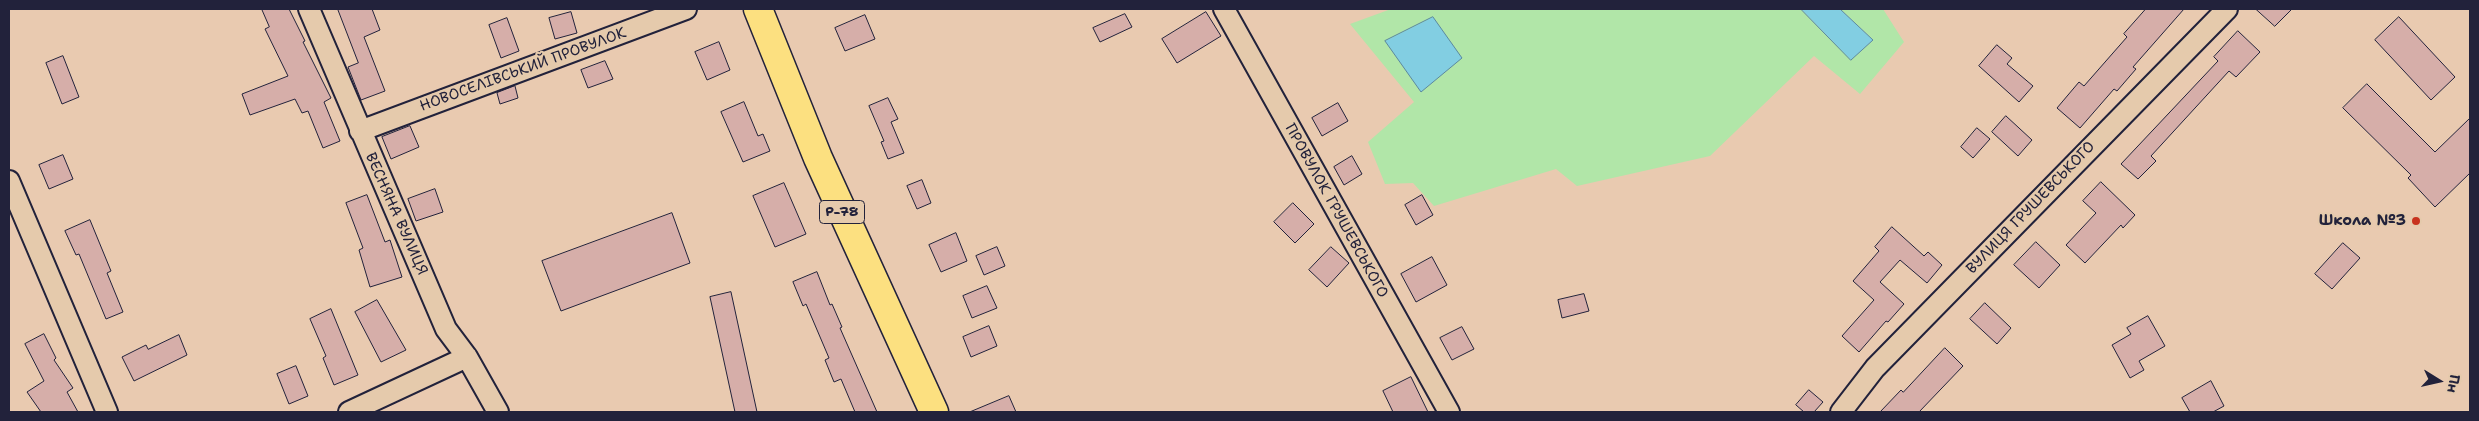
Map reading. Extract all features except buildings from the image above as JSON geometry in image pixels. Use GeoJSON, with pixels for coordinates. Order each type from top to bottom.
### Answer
{"type":"FeatureCollection","features":[{"type":"Feature","properties":{"kind":"main road","name":"Р-78"},"geometry":{"type":"LineString","coordinates":[[758,9],[818,158],[934,412]]}},
{"type":"Feature","properties":{"kind":"street","name":"ВЕСНЯНА ВУЛИЦЯ"},"geometry":{"type":"LineString","coordinates":[[310,9],[360,131],[446,329],[467,357],[498,412]]}},
{"type":"Feature","properties":{"kind":"street","name":"НОВОСЕЛІВСЬКИЙ ПРОВУЛОК"},"geometry":{"type":"LineString","coordinates":[[360,131],[686,9]]}},
{"type":"Feature","properties":{"kind":"street","name":"ПРОВУЛОК ГРУШЕВСЬКОГО"},"geometry":{"type":"LineString","coordinates":[[1224,9],[1449,412]]}},
{"type":"Feature","properties":{"kind":"street","name":"ВУЛИЦЯ ГРУШЕВСЬКОГО"},"geometry":{"type":"LineString","coordinates":[[1841,412],[1875,368],[2227,9]]}},
{"type":"Feature","properties":{"kind":"street"},"geometry":{"type":"LineString","coordinates":[[9,181],[107,412]]}},
{"type":"Feature","properties":{"kind":"street"},"geometry":{"type":"LineString","coordinates":[[349,412],[467,357]]}},
{"type":"Feature","properties":{"kind":"green space"},"geometry":{"type":"Polygon","coordinates":[[[1391,9],[1801,9],[1851,59],[1873,40],[1840,9],[1883,9],[1904,42],[1860,94],[1814,56],[1710,156],[1577,186],[1556,169],[1434,206],[1413,183],[1385,184],[1368,142],[1414,102],[1350,24],[1391,9]]]}},
{"type":"Feature","properties":{"kind":"water"},"geometry":{"type":"Polygon","coordinates":[[[1801,9],[1840,9],[1873,40],[1851,60],[1801,9]]]}},
{"type":"Feature","properties":{"kind":"water"},"geometry":{"type":"Polygon","coordinates":[[[1433,17],[1462,58],[1421,92],[1385,41],[1433,17]]]}},
{"type":"Feature","properties":{"kind":"place","name":"Школа №3"},"geometry":{"type":"Point","coordinates":[2416,221]}}]}
